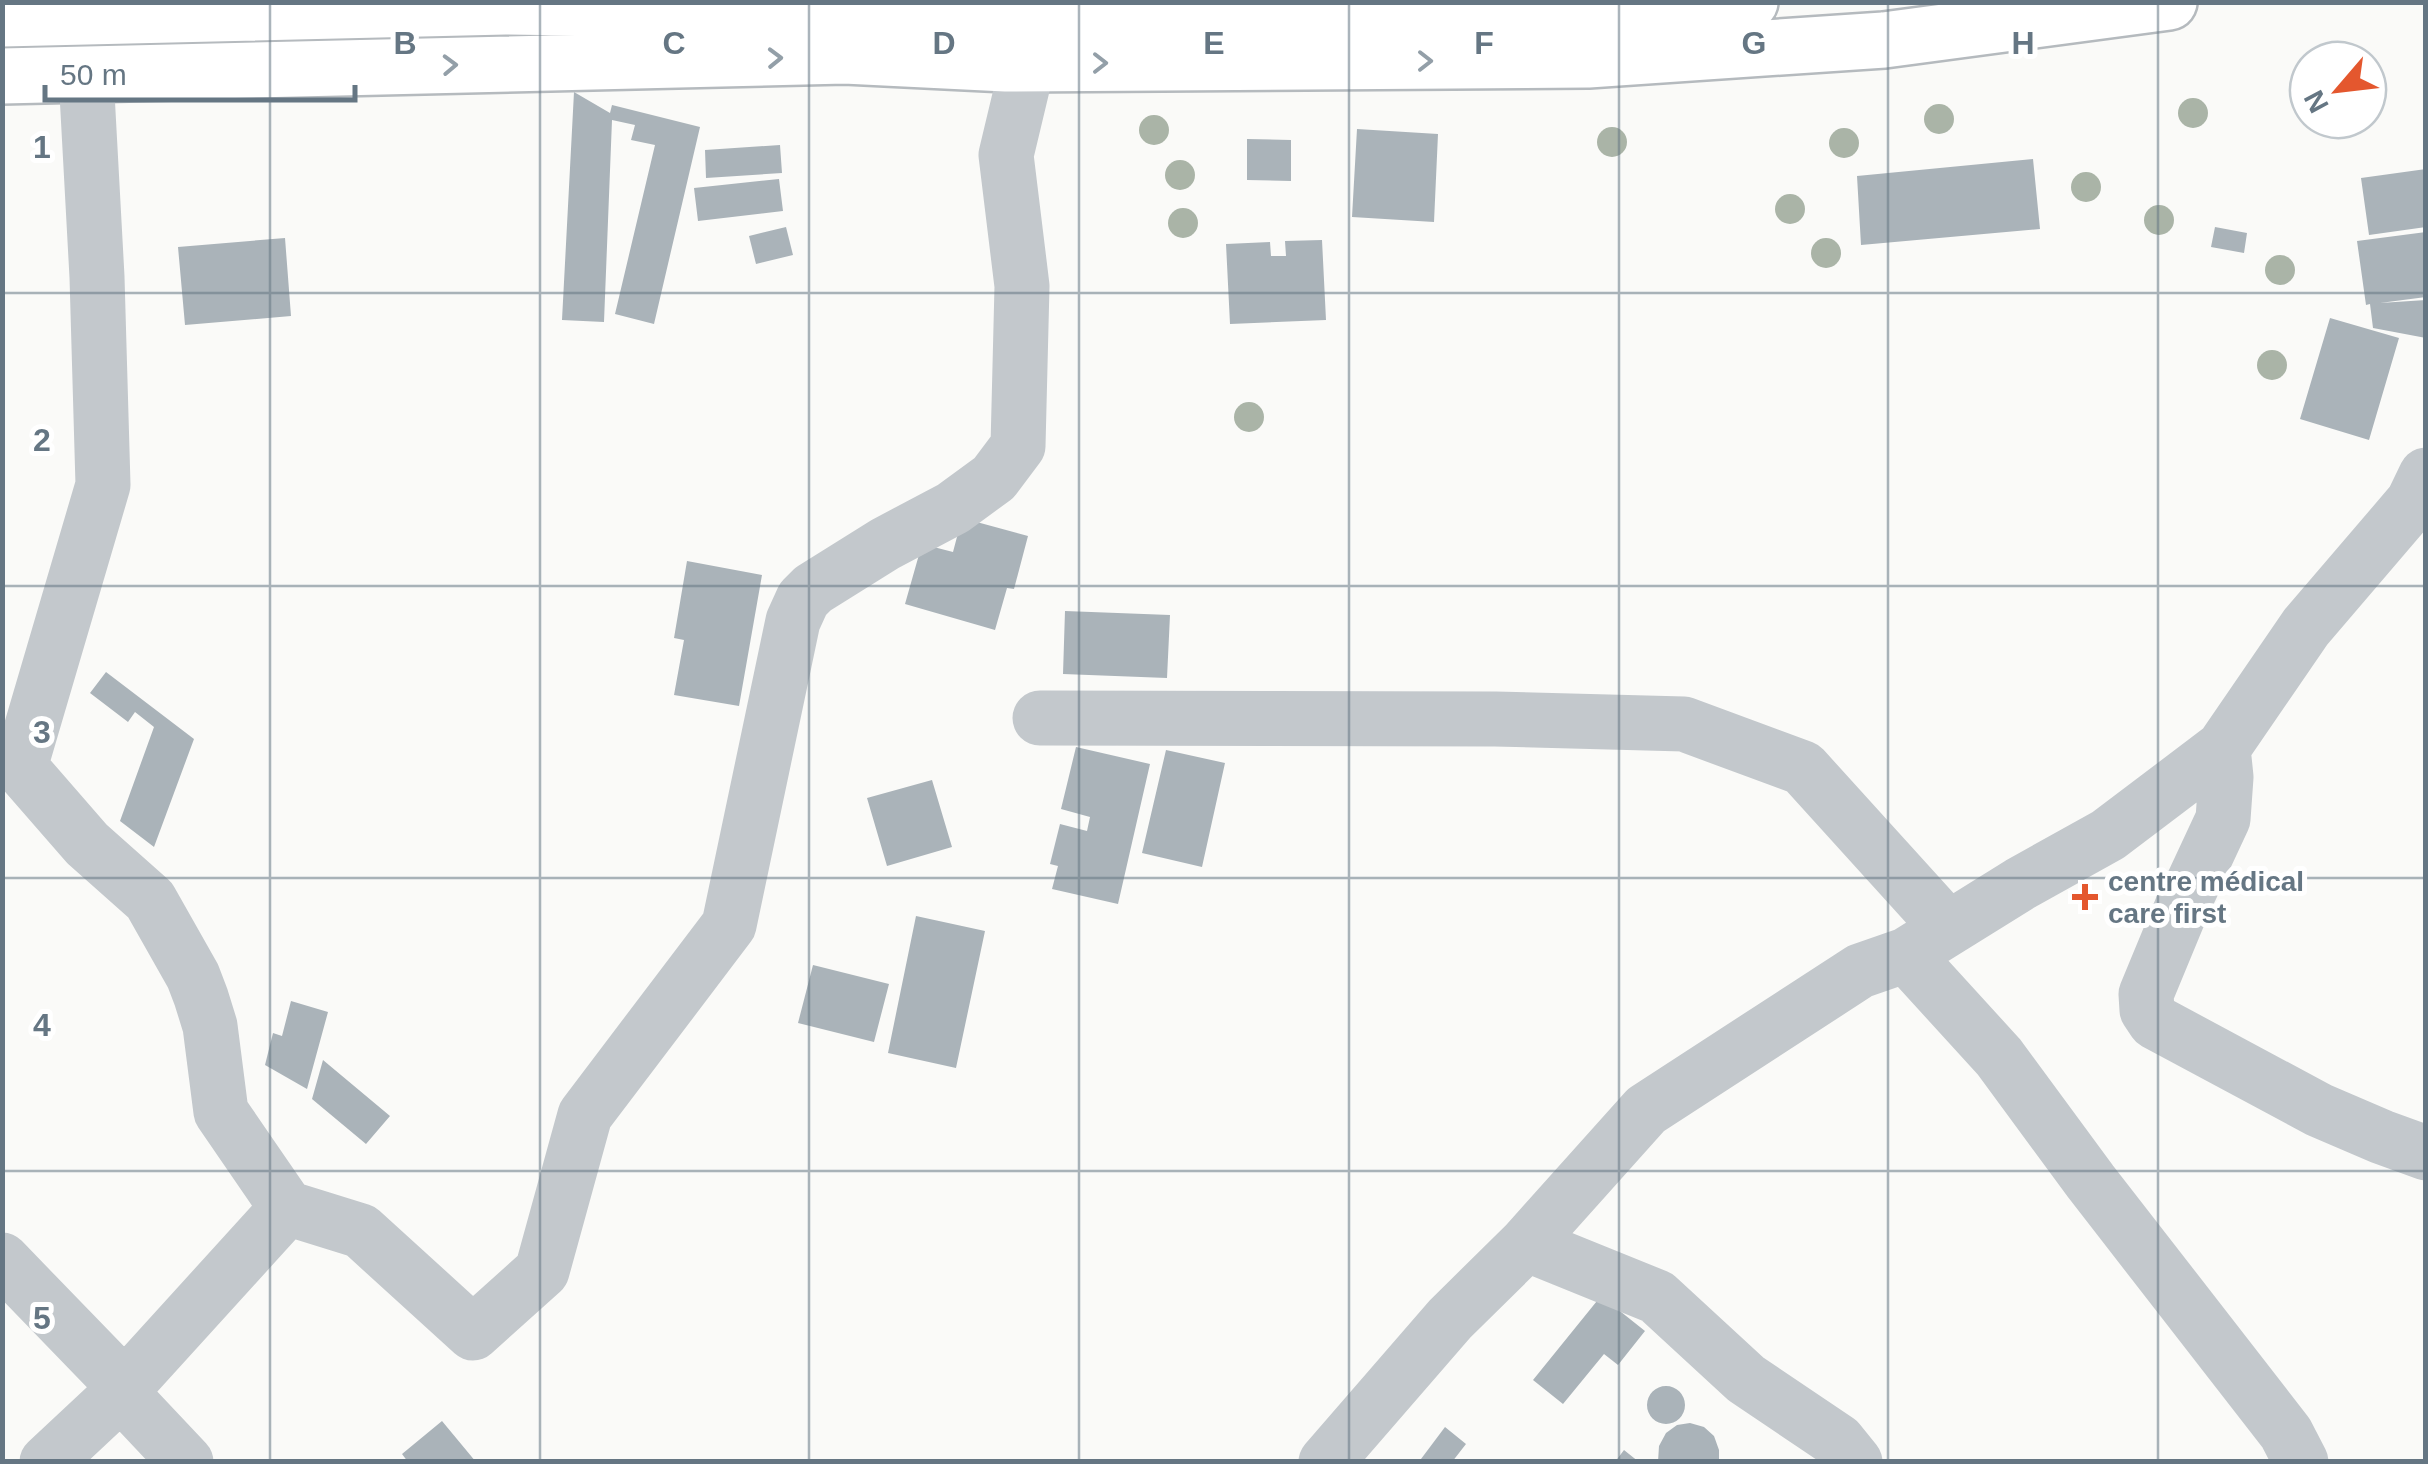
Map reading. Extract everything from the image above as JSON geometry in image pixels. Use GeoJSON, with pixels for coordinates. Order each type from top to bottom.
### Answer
{"type":"FeatureCollection","features":[{"type":"Feature","properties":{"kind":"main road"},"geometry":{"type":"LineString","coordinates":[[2,19],[505,8],[1281,18],[1626,11],[1750,2]]}},
{"type":"Feature","properties":{"kind":"main road"},"geometry":{"type":"LineString","coordinates":[[2,76],[845,56],[1028,63],[1588,60],[1884,40],[2169,2]]}},
{"type":"Feature","properties":{"kind":"street"},"geometry":{"type":"LineString","coordinates":[[86,75],[98,276],[103,486],[20,767],[88,844],[150,900],[194,976],[201,996],[210,1026],[221,1112],[287,1208],[361,1231],[473,1333],[542,1271],[585,1115],[729,925],[793,621],[803,599],[967,498],[994,478],[1018,446],[1022,286],[1006,154],[1028,63]]}},
{"type":"Feature","properties":{"kind":"street"},"geometry":{"type":"LineString","coordinates":[[1326,1462],[1450,1318],[1526,1244],[1646,1110],[1860,972],[1927,942],[2020,884],[2108,836],[2224,748],[2306,628],[2413,502],[2426,475]]}},
{"type":"Feature","properties":{"kind":"street"},"geometry":{"type":"LineString","coordinates":[[1040,718],[1495,719],[1684,724],[1803,768],[1927,942],[1999,1057],[2115,1214],[2286,1432],[2301,1462]]}},
{"type":"Feature","properties":{"kind":"street"},"geometry":{"type":"LineString","coordinates":[[2224,748],[2223,819],[2146,994],[2148,1010],[2154,1022],[2319,1110],[2426,1153]]}},
{"type":"Feature","properties":{"kind":"street"},"geometry":{"type":"LineString","coordinates":[[47,1462],[122,1389],[287,1208]]}},
{"type":"Feature","properties":{"kind":"street"},"geometry":{"type":"LineString","coordinates":[[1526,1244],[1657,1297],[1746,1379],[1838,1441],[1855,1462]]}},
{"type":"Feature","properties":{"kind":"street"},"geometry":{"type":"LineString","coordinates":[[2,1260],[186,1462]]}},
{"type":"Feature","properties":{"kind":"building"},"geometry":{"type":"Polygon","coordinates":[[[574,92],[610,113],[612,105],[700,127],[654,324],[615,314],[655,145],[631,140],[635,125],[612,120],[604,322],[562,320],[574,92]]]}},
{"type":"Feature","properties":{"kind":"building"},"geometry":{"type":"Polygon","coordinates":[[[1357,129],[1438,134],[1434,222],[1352,217],[1357,129]]]}},
{"type":"Feature","properties":{"kind":"building"},"geometry":{"type":"Polygon","coordinates":[[[1247,139],[1291,140],[1291,181],[1247,180],[1247,139]]]}},
{"type":"Feature","properties":{"kind":"building"},"geometry":{"type":"Polygon","coordinates":[[[780,145],[782,173],[706,178],[705,150],[780,145]]]}},
{"type":"Feature","properties":{"kind":"building"},"geometry":{"type":"Polygon","coordinates":[[[2033,159],[2040,229],[1861,245],[1857,176],[2033,159]]]}},
{"type":"Feature","properties":{"kind":"building"},"geometry":{"type":"Polygon","coordinates":[[[2426,169],[2426,227],[2369,235],[2361,178],[2426,169]]]}},
{"type":"Feature","properties":{"kind":"building"},"geometry":{"type":"Polygon","coordinates":[[[779,179],[783,211],[698,221],[694,188],[779,179]]]}},
{"type":"Feature","properties":{"kind":"building"},"geometry":{"type":"Polygon","coordinates":[[[786,227],[793,255],[756,264],[749,236],[786,227]]]}},
{"type":"Feature","properties":{"kind":"building"},"geometry":{"type":"Polygon","coordinates":[[[2215,227],[2247,233],[2244,253],[2211,247],[2215,227]]]}},
{"type":"Feature","properties":{"kind":"building"},"geometry":{"type":"Polygon","coordinates":[[[2426,232],[2426,297],[2380,303],[2426,300],[2426,338],[2373,328],[2357,241],[2426,232]]]}},
{"type":"Feature","properties":{"kind":"building"},"geometry":{"type":"Polygon","coordinates":[[[285,238],[291,316],[185,325],[178,247],[285,238]]]}},
{"type":"Feature","properties":{"kind":"building"},"geometry":{"type":"Polygon","coordinates":[[[1322,240],[1326,320],[1230,324],[1226,244],[1270,242],[1271,256],[1286,256],[1285,241],[1322,240]]]}},
{"type":"Feature","properties":{"kind":"building"},"geometry":{"type":"Polygon","coordinates":[[[2330,318],[2399,338],[2369,440],[2300,419],[2330,318]]]}},
{"type":"Feature","properties":{"kind":"building"},"geometry":{"type":"Polygon","coordinates":[[[962,518],[1028,536],[1014,589],[1007,588],[995,630],[905,604],[922,544],[953,552],[962,518]]]}},
{"type":"Feature","properties":{"kind":"building"},"geometry":{"type":"Polygon","coordinates":[[[687,561],[762,575],[739,706],[674,695],[684,640],[674,638],[687,561]]]}},
{"type":"Feature","properties":{"kind":"building"},"geometry":{"type":"Polygon","coordinates":[[[1065,611],[1170,615],[1167,678],[1063,674],[1065,611]]]}},
{"type":"Feature","properties":{"kind":"building"},"geometry":{"type":"Polygon","coordinates":[[[106,672],[194,739],[154,847],[120,821],[154,727],[135,712],[128,722],[90,693],[106,672]]]}},
{"type":"Feature","properties":{"kind":"building"},"geometry":{"type":"Polygon","coordinates":[[[1076,747],[1150,764],[1118,904],[1052,889],[1058,866],[1050,864],[1060,824],[1087,831],[1090,817],[1061,809],[1076,747]]]}},
{"type":"Feature","properties":{"kind":"building"},"geometry":{"type":"Polygon","coordinates":[[[1166,750],[1225,763],[1202,867],[1142,853],[1166,750]]]}},
{"type":"Feature","properties":{"kind":"building"},"geometry":{"type":"Polygon","coordinates":[[[932,780],[952,847],[887,866],[867,798],[932,780]]]}},
{"type":"Feature","properties":{"kind":"building"},"geometry":{"type":"Polygon","coordinates":[[[916,916],[985,931],[956,1068],[888,1053],[916,916]]]}},
{"type":"Feature","properties":{"kind":"building"},"geometry":{"type":"Polygon","coordinates":[[[813,965],[889,984],[874,1042],[798,1023],[813,965]]]}},
{"type":"Feature","properties":{"kind":"building"},"geometry":{"type":"Polygon","coordinates":[[[291,1001],[328,1012],[307,1089],[265,1065],[273,1033],[282,1036],[291,1001]]]}},
{"type":"Feature","properties":{"kind":"building"},"geometry":{"type":"Polygon","coordinates":[[[323,1060],[390,1116],[366,1144],[312,1099],[323,1060]]]}},
{"type":"Feature","properties":{"kind":"building"},"geometry":{"type":"Polygon","coordinates":[[[1601,1296],[1645,1331],[1618,1365],[1604,1354],[1563,1404],[1533,1380],[1601,1296]]]}},
{"type":"Feature","properties":{"kind":"building"},"geometry":{"type":"Polygon","coordinates":[[[1666,1386],[1680,1391],[1685,1405],[1680,1419],[1666,1424],[1652,1419],[1647,1405],[1652,1391],[1666,1386]]]}},
{"type":"Feature","properties":{"kind":"building"},"geometry":{"type":"Polygon","coordinates":[[[442,1421],[476,1462],[408,1462],[402,1454],[442,1421]]]}},
{"type":"Feature","properties":{"kind":"building"},"geometry":{"type":"Polygon","coordinates":[[[1677,1425],[1704,1427],[1714,1436],[1719,1462],[1658,1462],[1659,1446],[1666,1433],[1677,1425]]]}},
{"type":"Feature","properties":{"kind":"building"},"geometry":{"type":"Polygon","coordinates":[[[1445,1427],[1466,1444],[1452,1462],[1425,1462],[1421,1459],[1445,1427]]]}},
{"type":"Feature","properties":{"kind":"building"},"geometry":{"type":"Polygon","coordinates":[[[1624,1450],[1639,1462],[1615,1462],[1624,1450]]]}},
{"type":"Feature","properties":{"kind":"place","name":"centre médical care first"},"geometry":{"type":"Point","coordinates":[2085,897]}}]}
